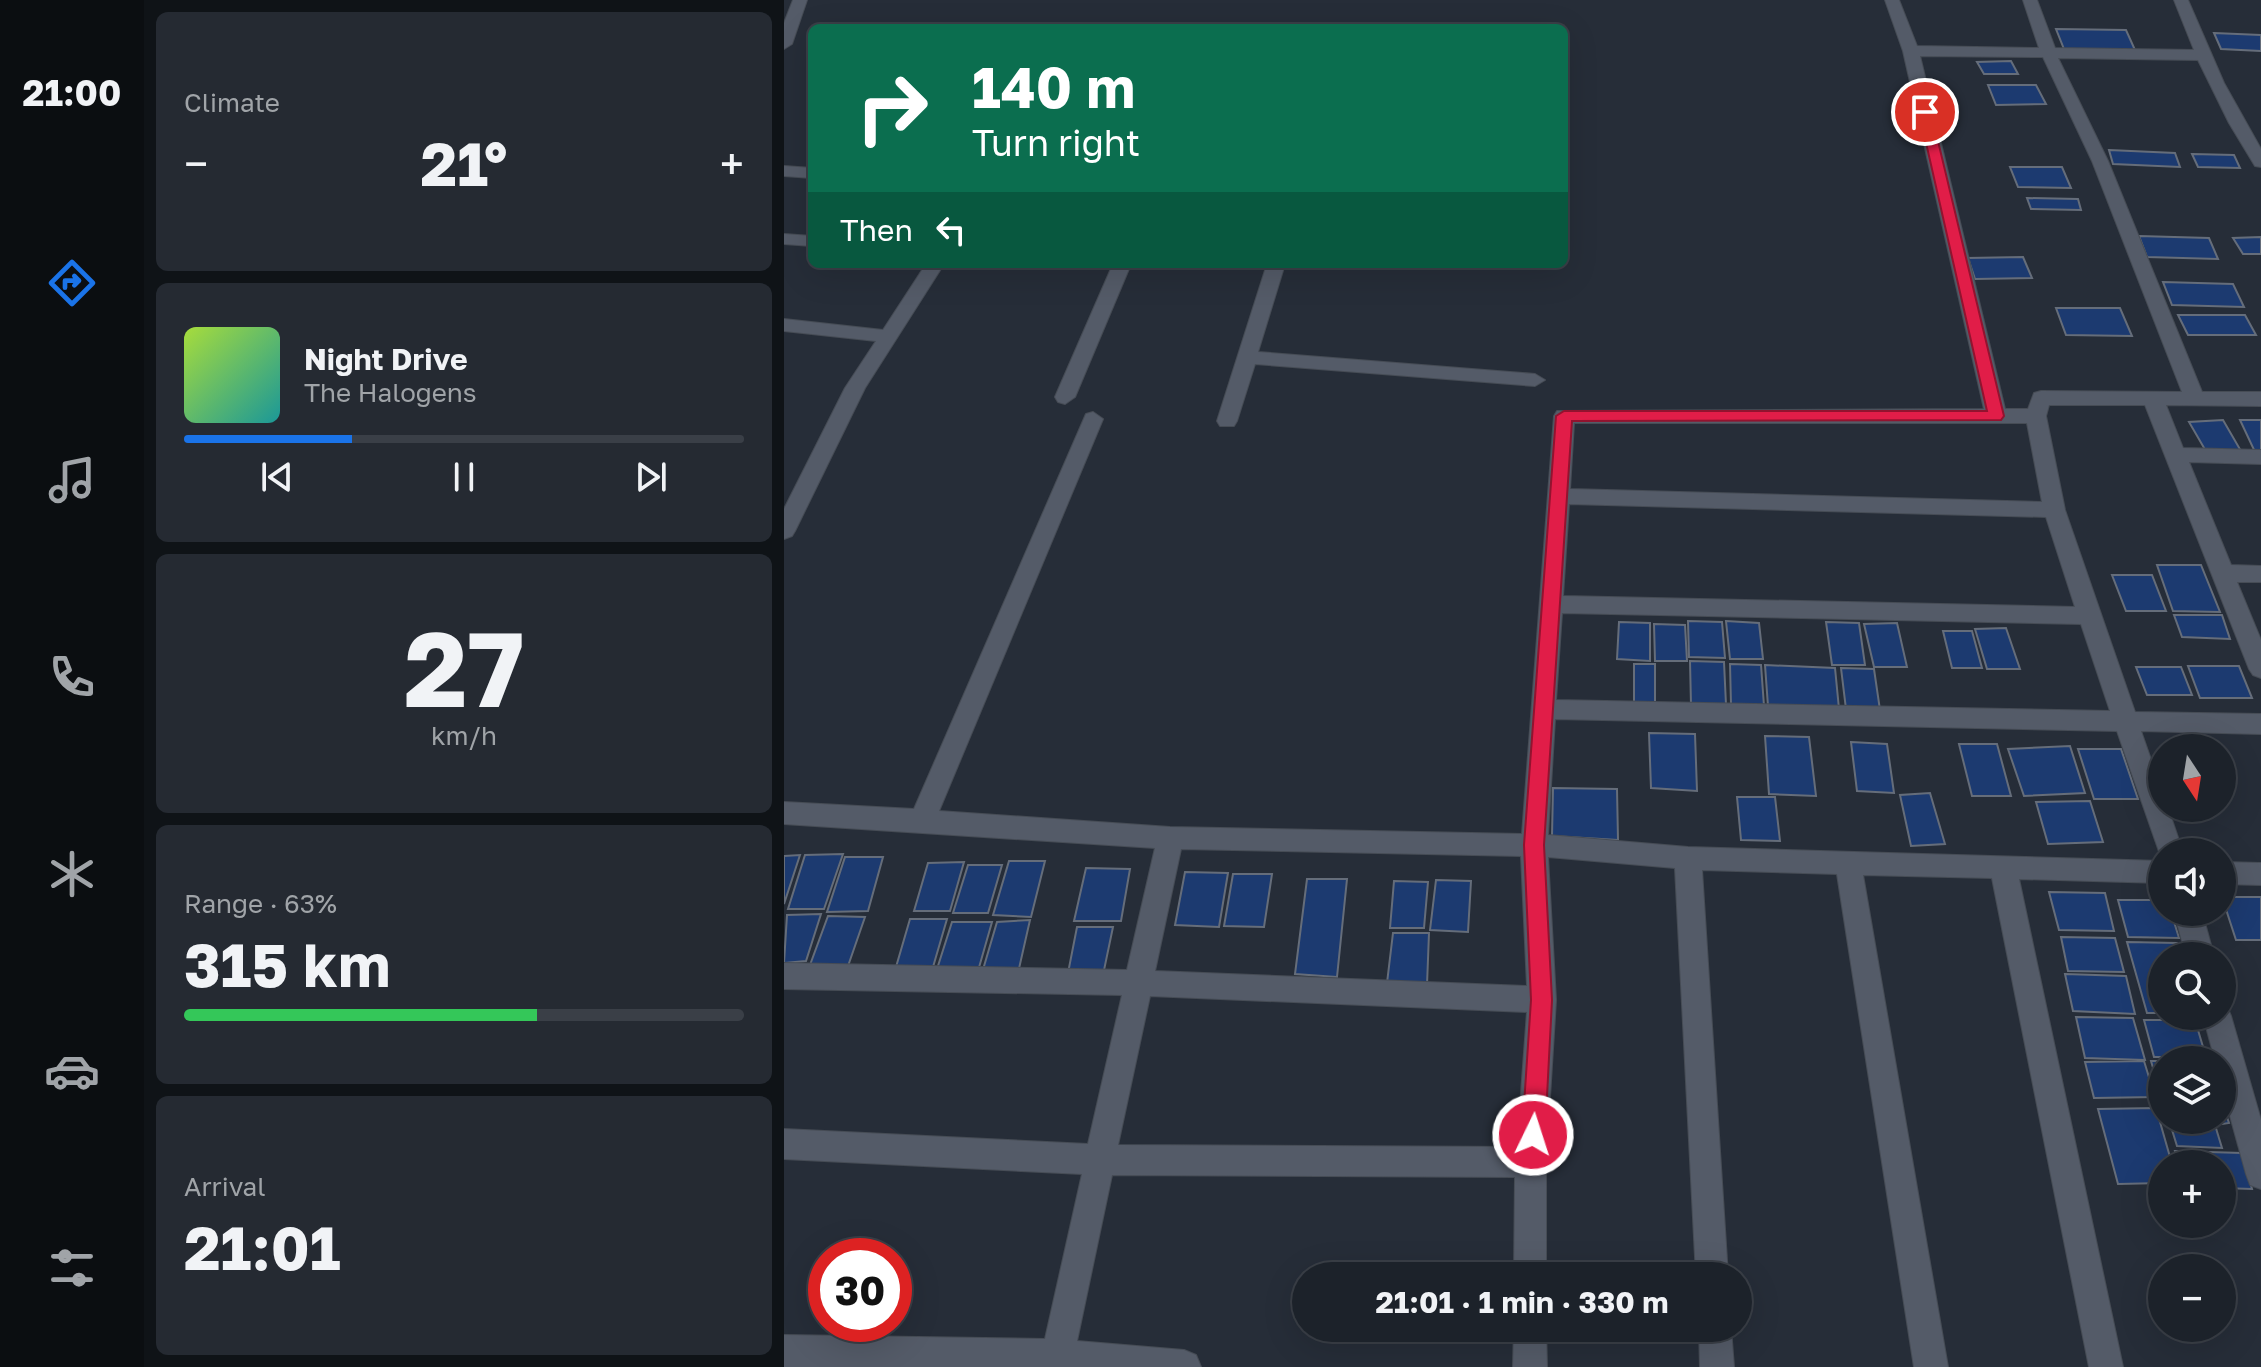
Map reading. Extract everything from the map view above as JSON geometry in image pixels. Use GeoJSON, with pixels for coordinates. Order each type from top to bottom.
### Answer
{"type":"FeatureCollection","features":[{"type":"Feature","properties":{"kind":"street"},"geometry":{"type":"LineString","coordinates":[[784,44],[800,0]]}},
{"type":"Feature","properties":{"kind":"street"},"geometry":{"type":"LineString","coordinates":[[1892,0],[1911,51],[1996,416]]}},
{"type":"Feature","properties":{"kind":"street"},"geometry":{"type":"LineString","coordinates":[[2030,0],[2049,54],[2100,161],[2195,399]]}},
{"type":"Feature","properties":{"kind":"street"},"geometry":{"type":"LineString","coordinates":[[2181,0],[2202,55],[2245,139],[2261,162]]}},
{"type":"Feature","properties":{"kind":"street"},"geometry":{"type":"LineString","coordinates":[[1911,51],[2202,55]]}},
{"type":"Feature","properties":{"kind":"street"},"geometry":{"type":"LineString","coordinates":[[784,171],[808,173]]}},
{"type":"Feature","properties":{"kind":"street"},"geometry":{"type":"LineString","coordinates":[[784,239],[808,241]]}},
{"type":"Feature","properties":{"kind":"street"},"geometry":{"type":"LineString","coordinates":[[784,531],[855,388],[932,268]]}},
{"type":"Feature","properties":{"kind":"street"},"geometry":{"type":"LineString","coordinates":[[1065,397],[1120,268]]}},
{"type":"Feature","properties":{"kind":"street"},"geometry":{"type":"LineString","coordinates":[[1227,421],[1275,268]]}},
{"type":"Feature","properties":{"kind":"street"},"geometry":{"type":"LineString","coordinates":[[784,325],[888,336]]}},
{"type":"Feature","properties":{"kind":"street"},"geometry":{"type":"LineString","coordinates":[[1247,357],[1535,380]]}},
{"type":"Feature","properties":{"kind":"street"},"geometry":{"type":"LineString","coordinates":[[2165,838],[2054,510],[2036,416],[2041,398],[2261,399]]}},
{"type":"Feature","properties":{"kind":"street"},"geometry":{"type":"LineString","coordinates":[[2153,399],[2261,669]]}},
{"type":"Feature","properties":{"kind":"street"},"geometry":{"type":"LineString","coordinates":[[1530,1262],[1531,1162],[1542,1000],[1534,845],[1564,416],[2036,416]]}},
{"type":"Feature","properties":{"kind":"street"},"geometry":{"type":"LineString","coordinates":[[922,820],[1093,419]]}},
{"type":"Feature","properties":{"kind":"street"},"geometry":{"type":"LineString","coordinates":[[2176,455],[2261,457]]}},
{"type":"Feature","properties":{"kind":"street"},"geometry":{"type":"LineString","coordinates":[[1559,496],[2054,510]]}},
{"type":"Feature","properties":{"kind":"street"},"geometry":{"type":"LineString","coordinates":[[2223,573],[2261,574]]}},
{"type":"Feature","properties":{"kind":"street"},"geometry":{"type":"LineString","coordinates":[[1550,604],[2090,616]]}},
{"type":"Feature","properties":{"kind":"street"},"geometry":{"type":"LineString","coordinates":[[1542,709],[2261,724]]}},
{"type":"Feature","properties":{"kind":"street"},"geometry":{"type":"LineString","coordinates":[[784,813],[1170,838],[1534,845],[1688,858],[2148,872]]}},
{"type":"Feature","properties":{"kind":"street"},"geometry":{"type":"LineString","coordinates":[[1056,1362],[1170,838]]}},
{"type":"Feature","properties":{"kind":"street"},"geometry":{"type":"LineString","coordinates":[[1688,858],[1711,1262]]}},
{"type":"Feature","properties":{"kind":"street"},"geometry":{"type":"LineString","coordinates":[[1848,862],[1931,1367]]}},
{"type":"Feature","properties":{"kind":"street"},"geometry":{"type":"LineString","coordinates":[[2003,867],[2106,1367]]}},
{"type":"Feature","properties":{"kind":"street"},"geometry":{"type":"LineString","coordinates":[[2236,873],[2261,874]]}},
{"type":"Feature","properties":{"kind":"street"},"geometry":{"type":"LineString","coordinates":[[784,976],[1139,983],[1542,1000]]}},
{"type":"Feature","properties":{"kind":"street"},"geometry":{"type":"LineString","coordinates":[[2221,1030],[2261,1174]]}},
{"type":"Feature","properties":{"kind":"street"},"geometry":{"type":"LineString","coordinates":[[784,1144],[1099,1160],[1531,1162]]}},
{"type":"Feature","properties":{"kind":"street"},"geometry":{"type":"LineString","coordinates":[[1530,1342],[1530,1367]]}},
{"type":"Feature","properties":{"kind":"street"},"geometry":{"type":"LineString","coordinates":[[1716,1342],[1717,1367]]}},
{"type":"Feature","properties":{"kind":"street"},"geometry":{"type":"LineString","coordinates":[[784,1352],[1184,1367]]}},
{"type":"Feature","properties":{"kind":"building"},"geometry":{"type":"Polygon","coordinates":[[[2056,29],[2126,30],[2135,50],[2064,49],[2056,29]]]}},
{"type":"Feature","properties":{"kind":"building"},"geometry":{"type":"Polygon","coordinates":[[[2214,33],[2261,35],[2261,51],[2221,49],[2214,33]]]}},
{"type":"Feature","properties":{"kind":"building"},"geometry":{"type":"Polygon","coordinates":[[[2011,61],[2018,74],[1984,74],[1977,62],[2011,61]]]}},
{"type":"Feature","properties":{"kind":"building"},"geometry":{"type":"Polygon","coordinates":[[[1988,85],[2036,85],[2046,104],[1996,105],[1988,85]]]}},
{"type":"Feature","properties":{"kind":"building"},"geometry":{"type":"Polygon","coordinates":[[[2109,150],[2175,153],[2180,167],[2113,164],[2109,150]]]}},
{"type":"Feature","properties":{"kind":"building"},"geometry":{"type":"Polygon","coordinates":[[[2192,154],[2234,155],[2240,168],[2198,167],[2192,154]]]}},
{"type":"Feature","properties":{"kind":"building"},"geometry":{"type":"Polygon","coordinates":[[[2010,167],[2062,167],[2071,188],[2018,187],[2010,167]]]}},
{"type":"Feature","properties":{"kind":"building"},"geometry":{"type":"Polygon","coordinates":[[[2027,198],[2078,199],[2081,210],[2031,209],[2027,198]]]}},
{"type":"Feature","properties":{"kind":"building"},"geometry":{"type":"Polygon","coordinates":[[[2139,236],[2209,238],[2218,259],[2147,257],[2139,236]]]}},
{"type":"Feature","properties":{"kind":"building"},"geometry":{"type":"Polygon","coordinates":[[[2261,237],[2261,254],[2243,254],[2233,238],[2261,237]]]}},
{"type":"Feature","properties":{"kind":"building"},"geometry":{"type":"Polygon","coordinates":[[[2023,257],[2032,278],[1975,279],[1968,258],[2023,257]]]}},
{"type":"Feature","properties":{"kind":"building"},"geometry":{"type":"Polygon","coordinates":[[[2163,282],[2233,284],[2244,307],[2172,305],[2163,282]]]}},
{"type":"Feature","properties":{"kind":"building"},"geometry":{"type":"Polygon","coordinates":[[[2056,308],[2120,308],[2132,336],[2066,335],[2056,308]]]}},
{"type":"Feature","properties":{"kind":"building"},"geometry":{"type":"Polygon","coordinates":[[[2178,315],[2245,315],[2256,335],[2188,335],[2178,315]]]}},
{"type":"Feature","properties":{"kind":"building"},"geometry":{"type":"Polygon","coordinates":[[[2223,420],[2241,451],[2207,453],[2189,422],[2223,420]]]}},
{"type":"Feature","properties":{"kind":"building"},"geometry":{"type":"Polygon","coordinates":[[[2240,420],[2261,420],[2261,452],[2255,452],[2240,420]]]}},
{"type":"Feature","properties":{"kind":"building"},"geometry":{"type":"Polygon","coordinates":[[[2157,565],[2201,565],[2220,612],[2173,611],[2157,565]]]}},
{"type":"Feature","properties":{"kind":"building"},"geometry":{"type":"Polygon","coordinates":[[[2112,575],[2152,575],[2166,611],[2126,611],[2112,575]]]}},
{"type":"Feature","properties":{"kind":"building"},"geometry":{"type":"Polygon","coordinates":[[[2174,615],[2222,615],[2230,639],[2182,637],[2174,615]]]}},
{"type":"Feature","properties":{"kind":"building"},"geometry":{"type":"Polygon","coordinates":[[[1688,621],[1722,622],[1725,658],[1689,657],[1688,621]]]}},
{"type":"Feature","properties":{"kind":"building"},"geometry":{"type":"Polygon","coordinates":[[[1726,621],[1759,623],[1763,659],[1730,659],[1726,621]]]}},
{"type":"Feature","properties":{"kind":"building"},"geometry":{"type":"Polygon","coordinates":[[[1619,622],[1650,623],[1650,661],[1617,659],[1619,622]]]}},
{"type":"Feature","properties":{"kind":"building"},"geometry":{"type":"Polygon","coordinates":[[[1826,622],[1859,623],[1865,665],[1832,665],[1826,622]]]}},
{"type":"Feature","properties":{"kind":"building"},"geometry":{"type":"Polygon","coordinates":[[[1897,623],[1907,667],[1874,667],[1864,624],[1897,623]]]}},
{"type":"Feature","properties":{"kind":"building"},"geometry":{"type":"Polygon","coordinates":[[[1654,624],[1685,625],[1687,661],[1655,661],[1654,624]]]}},
{"type":"Feature","properties":{"kind":"building"},"geometry":{"type":"Polygon","coordinates":[[[2006,628],[2020,669],[1987,669],[1975,629],[2006,628]]]}},
{"type":"Feature","properties":{"kind":"building"},"geometry":{"type":"Polygon","coordinates":[[[1943,631],[1972,631],[1982,668],[1952,668],[1943,631]]]}},
{"type":"Feature","properties":{"kind":"building"},"geometry":{"type":"Polygon","coordinates":[[[1690,661],[1724,662],[1726,705],[1691,705],[1690,661]]]}},
{"type":"Feature","properties":{"kind":"building"},"geometry":{"type":"Polygon","coordinates":[[[1634,664],[1655,664],[1655,704],[1634,703],[1634,664]]]}},
{"type":"Feature","properties":{"kind":"building"},"geometry":{"type":"Polygon","coordinates":[[[1730,664],[1761,665],[1764,706],[1731,705],[1730,664]]]}},
{"type":"Feature","properties":{"kind":"building"},"geometry":{"type":"Polygon","coordinates":[[[1765,665],[1835,668],[1839,709],[1768,706],[1765,665]]]}},
{"type":"Feature","properties":{"kind":"building"},"geometry":{"type":"Polygon","coordinates":[[[2188,666],[2239,666],[2252,698],[2200,698],[2188,666]]]}},
{"type":"Feature","properties":{"kind":"building"},"geometry":{"type":"Polygon","coordinates":[[[2136,667],[2181,667],[2192,695],[2147,695],[2136,667]]]}},
{"type":"Feature","properties":{"kind":"building"},"geometry":{"type":"Polygon","coordinates":[[[1841,668],[1874,669],[1880,710],[1846,709],[1841,668]]]}},
{"type":"Feature","properties":{"kind":"building"},"geometry":{"type":"Polygon","coordinates":[[[1649,733],[1695,734],[1697,791],[1651,788],[1649,733]]]}},
{"type":"Feature","properties":{"kind":"building"},"geometry":{"type":"Polygon","coordinates":[[[1765,736],[1809,737],[1816,796],[1769,794],[1765,736]]]}},
{"type":"Feature","properties":{"kind":"building"},"geometry":{"type":"Polygon","coordinates":[[[1851,742],[1887,744],[1894,793],[1857,791],[1851,742]]]}},
{"type":"Feature","properties":{"kind":"building"},"geometry":{"type":"Polygon","coordinates":[[[1959,744],[1997,744],[2011,796],[1972,796],[1959,744]]]}},
{"type":"Feature","properties":{"kind":"building"},"geometry":{"type":"Polygon","coordinates":[[[2070,746],[2085,793],[2024,796],[2008,749],[2070,746]]]}},
{"type":"Feature","properties":{"kind":"building"},"geometry":{"type":"Polygon","coordinates":[[[2078,749],[2121,749],[2138,799],[2094,799],[2078,749]]]}},
{"type":"Feature","properties":{"kind":"building"},"geometry":{"type":"Polygon","coordinates":[[[1553,788],[1617,789],[1618,840],[1552,836],[1553,788]]]}},
{"type":"Feature","properties":{"kind":"building"},"geometry":{"type":"Polygon","coordinates":[[[1930,793],[1945,844],[1911,846],[1900,795],[1930,793]]]}},
{"type":"Feature","properties":{"kind":"building"},"geometry":{"type":"Polygon","coordinates":[[[1737,797],[1775,797],[1780,841],[1741,840],[1737,797]]]}},
{"type":"Feature","properties":{"kind":"building"},"geometry":{"type":"Polygon","coordinates":[[[2090,801],[2103,842],[2048,844],[2036,802],[2090,801]]]}},
{"type":"Feature","properties":{"kind":"building"},"geometry":{"type":"Polygon","coordinates":[[[843,854],[824,909],[788,909],[805,855],[843,854]]]}},
{"type":"Feature","properties":{"kind":"building"},"geometry":{"type":"Polygon","coordinates":[[[800,855],[784,904],[784,856],[800,855]]]}},
{"type":"Feature","properties":{"kind":"building"},"geometry":{"type":"Polygon","coordinates":[[[845,857],[883,857],[868,911],[827,912],[845,857]]]}},
{"type":"Feature","properties":{"kind":"building"},"geometry":{"type":"Polygon","coordinates":[[[1009,861],[1045,861],[1031,917],[993,915],[1009,861]]]}},
{"type":"Feature","properties":{"kind":"building"},"geometry":{"type":"Polygon","coordinates":[[[964,862],[950,911],[914,911],[928,863],[964,862]]]}},
{"type":"Feature","properties":{"kind":"building"},"geometry":{"type":"Polygon","coordinates":[[[968,865],[1002,865],[988,913],[953,913],[968,865]]]}},
{"type":"Feature","properties":{"kind":"building"},"geometry":{"type":"Polygon","coordinates":[[[1086,868],[1130,869],[1121,921],[1074,921],[1086,868]]]}},
{"type":"Feature","properties":{"kind":"building"},"geometry":{"type":"Polygon","coordinates":[[[1185,872],[1228,873],[1219,927],[1175,925],[1185,872]]]}},
{"type":"Feature","properties":{"kind":"building"},"geometry":{"type":"Polygon","coordinates":[[[1233,874],[1272,874],[1264,927],[1224,926],[1233,874]]]}},
{"type":"Feature","properties":{"kind":"building"},"geometry":{"type":"Polygon","coordinates":[[[1307,879],[1347,879],[1337,977],[1295,974],[1307,879]]]}},
{"type":"Feature","properties":{"kind":"building"},"geometry":{"type":"Polygon","coordinates":[[[1436,880],[1471,881],[1468,932],[1430,930],[1436,880]]]}},
{"type":"Feature","properties":{"kind":"building"},"geometry":{"type":"Polygon","coordinates":[[[1394,881],[1428,882],[1424,928],[1390,928],[1394,881]]]}},
{"type":"Feature","properties":{"kind":"building"},"geometry":{"type":"Polygon","coordinates":[[[2049,892],[2105,893],[2114,931],[2059,930],[2049,892]]]}},
{"type":"Feature","properties":{"kind":"building"},"geometry":{"type":"Polygon","coordinates":[[[2236,897],[2261,897],[2261,940],[2236,940],[2231,926],[2236,926],[2236,897]]]}},
{"type":"Feature","properties":{"kind":"building"},"geometry":{"type":"Polygon","coordinates":[[[2118,900],[2148,900],[2148,926],[2175,926],[2179,938],[2128,937],[2118,900]]]}},
{"type":"Feature","properties":{"kind":"building"},"geometry":{"type":"Polygon","coordinates":[[[821,914],[806,961],[784,963],[787,915],[821,914]]]}},
{"type":"Feature","properties":{"kind":"building"},"geometry":{"type":"Polygon","coordinates":[[[828,916],[865,917],[848,966],[810,965],[828,916]]]}},
{"type":"Feature","properties":{"kind":"building"},"geometry":{"type":"Polygon","coordinates":[[[910,919],[947,919],[933,967],[896,967],[910,919]]]}},
{"type":"Feature","properties":{"kind":"building"},"geometry":{"type":"Polygon","coordinates":[[[1030,920],[1018,973],[982,973],[997,922],[1030,920]]]}},
{"type":"Feature","properties":{"kind":"building"},"geometry":{"type":"Polygon","coordinates":[[[952,922],[992,922],[978,971],[937,969],[952,922]]]}},
{"type":"Feature","properties":{"kind":"building"},"geometry":{"type":"Polygon","coordinates":[[[1077,927],[1113,927],[1103,975],[1068,973],[1077,927]]]}},
{"type":"Feature","properties":{"kind":"building"},"geometry":{"type":"Polygon","coordinates":[[[1393,933],[1429,933],[1427,985],[1387,983],[1393,933]]]}},
{"type":"Feature","properties":{"kind":"building"},"geometry":{"type":"Polygon","coordinates":[[[2061,937],[2115,938],[2124,972],[2068,971],[2061,937]]]}},
{"type":"Feature","properties":{"kind":"building"},"geometry":{"type":"Polygon","coordinates":[[[2127,942],[2148,942],[2147,1013],[2127,942]]]}},
{"type":"Feature","properties":{"kind":"building"},"geometry":{"type":"Polygon","coordinates":[[[2065,974],[2126,976],[2135,1014],[2073,1011],[2065,974]]]}},
{"type":"Feature","properties":{"kind":"building"},"geometry":{"type":"Polygon","coordinates":[[[2076,1017],[2133,1018],[2145,1060],[2085,1058],[2076,1017]]]}},
{"type":"Feature","properties":{"kind":"building"},"geometry":{"type":"Polygon","coordinates":[[[2144,1020],[2148,1020],[2148,1030],[2198,1030],[2203,1046],[2151,1046],[2144,1020]]]}},
{"type":"Feature","properties":{"kind":"building"},"geometry":{"type":"Polygon","coordinates":[[[2144,1061],[2148,1074],[2148,1097],[2094,1098],[2085,1062],[2144,1061]]]}},
{"type":"Feature","properties":{"kind":"building"},"geometry":{"type":"Polygon","coordinates":[[[2148,1108],[2148,1134],[2163,1134],[2168,1150],[2148,1150],[2148,1183],[2118,1184],[2098,1109],[2148,1108]]]}},
{"type":"Feature","properties":{"kind":"building"},"geometry":{"type":"Polygon","coordinates":[[[2173,1134],[2218,1134],[2222,1148],[2177,1146],[2173,1134]]]}},
{"type":"Feature","properties":{"kind":"building"},"geometry":{"type":"Polygon","coordinates":[[[2236,1153],[2242,1153],[2252,1189],[2236,1188],[2236,1153]]]}},
{"type":"Feature","properties":{"kind":"route"},"geometry":{"type":"LineString","coordinates":[[1533,1135],[1542,1000],[1534,845],[1564,416],[1996,416],[1925,112]]}}]}
